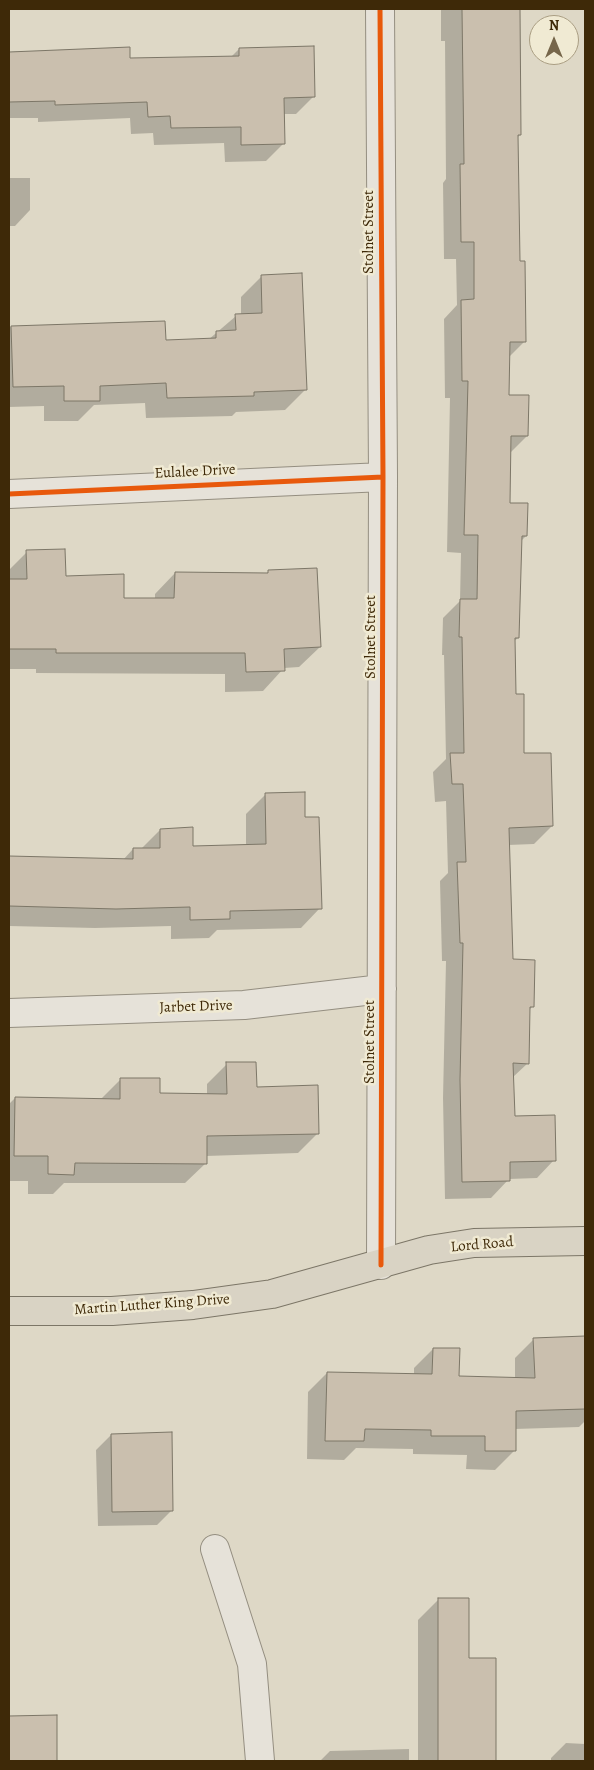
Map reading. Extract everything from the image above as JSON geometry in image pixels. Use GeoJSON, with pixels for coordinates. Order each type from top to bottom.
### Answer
{"type":"FeatureCollection","features":[{"type":"Feature","properties":{"kind":"main road","name":"Lord Road"},"geometry":{"type":"LineString","coordinates":[[381,1265],[429,1250],[474,1243],[585,1241]]}},
{"type":"Feature","properties":{"kind":"main road","name":"Martin Luther King Drive"},"geometry":{"type":"LineString","coordinates":[[9,1311],[112,1311],[193,1305],[272,1294],[381,1265]]}},
{"type":"Feature","properties":{"kind":"street","name":"Stolnet Street"},"geometry":{"type":"LineString","coordinates":[[380,9],[384,477],[381,1265]]}},
{"type":"Feature","properties":{"kind":"street","name":"Eulalee Drive"},"geometry":{"type":"LineString","coordinates":[[9,494],[384,477]]}},
{"type":"Feature","properties":{"kind":"street","name":"Jarbet Drive"},"geometry":{"type":"LineString","coordinates":[[9,1013],[244,1005],[382,989]]}},
{"type":"Feature","properties":{"kind":"street"},"geometry":{"type":"LineString","coordinates":[[216,1549],[252,1664],[260,1761]]}},
{"type":"Feature","properties":{"kind":"building"},"geometry":{"type":"Polygon","coordinates":[[[462,9],[520,9],[521,135],[518,135],[520,261],[525,261],[526,342],[510,342],[509,395],[529,395],[528,436],[511,436],[510,503],[528,503],[527,536],[522,536],[519,638],[515,638],[516,694],[524,694],[524,753],[551,753],[553,826],[509,828],[513,959],[535,960],[534,1007],[530,1007],[529,1064],[513,1063],[515,1116],[555,1115],[556,1161],[510,1162],[510,1181],[462,1182],[460,1080],[463,943],[460,943],[457,862],[466,862],[463,784],[452,784],[450,753],[464,753],[462,637],[459,637],[460,599],[477,599],[478,535],[464,535],[468,381],[462,381],[461,300],[474,299],[474,242],[461,242],[460,164],[464,164],[462,9]]]}},
{"type":"Feature","properties":{"kind":"building"},"geometry":{"type":"Polygon","coordinates":[[[314,46],[315,97],[284,98],[285,144],[241,145],[241,127],[171,128],[170,116],[148,117],[147,102],[55,105],[55,101],[9,102],[9,52],[130,47],[130,58],[239,56],[239,48],[314,46]]]}},
{"type":"Feature","properties":{"kind":"building"},"geometry":{"type":"Polygon","coordinates":[[[302,273],[307,390],[254,392],[254,396],[167,398],[166,383],[100,386],[100,401],[64,401],[64,386],[13,387],[11,326],[165,321],[166,340],[216,338],[216,331],[236,330],[235,314],[262,313],[261,275],[302,273]]]}},
{"type":"Feature","properties":{"kind":"building"},"geometry":{"type":"Polygon","coordinates":[[[65,549],[66,576],[124,574],[124,598],[174,598],[175,572],[268,573],[268,570],[317,568],[321,647],[284,649],[285,671],[246,672],[245,653],[56,653],[56,649],[9,649],[9,579],[27,579],[26,550],[65,549]]]}},
{"type":"Feature","properties":{"kind":"building"},"geometry":{"type":"Polygon","coordinates":[[[305,792],[305,817],[319,817],[322,909],[230,911],[230,919],[190,920],[190,907],[116,909],[9,906],[9,856],[133,859],[133,848],[160,848],[160,829],[193,827],[193,846],[266,844],[265,793],[305,792]]]}},
{"type":"Feature","properties":{"kind":"building"},"geometry":{"type":"Polygon","coordinates":[[[226,1062],[256,1062],[257,1087],[318,1085],[319,1134],[207,1136],[207,1164],[75,1163],[74,1175],[48,1174],[48,1156],[14,1156],[15,1097],[120,1099],[120,1078],[160,1078],[160,1093],[227,1094],[226,1062]]]}},
{"type":"Feature","properties":{"kind":"building"},"geometry":{"type":"Polygon","coordinates":[[[585,1336],[585,1409],[516,1411],[516,1451],[485,1451],[485,1436],[431,1436],[431,1430],[365,1429],[364,1441],[325,1441],[327,1372],[432,1374],[433,1348],[460,1348],[459,1376],[535,1378],[533,1338],[585,1336]]]}},
{"type":"Feature","properties":{"kind":"building"},"geometry":{"type":"Polygon","coordinates":[[[172,1432],[173,1511],[112,1512],[111,1434],[172,1432]]]}},
{"type":"Feature","properties":{"kind":"building"},"geometry":{"type":"Polygon","coordinates":[[[438,1598],[469,1598],[469,1658],[496,1658],[496,1761],[438,1761],[438,1598]]]}},
{"type":"Feature","properties":{"kind":"building"},"geometry":{"type":"Polygon","coordinates":[[[57,1715],[57,1761],[9,1761],[9,1716],[57,1715]]]}},
{"type":"Feature","properties":{"kind":"cycle path"},"geometry":{"type":"LineString","coordinates":[[380,9],[383,477],[381,1265]]}},
{"type":"Feature","properties":{"kind":"cycle path"},"geometry":{"type":"LineString","coordinates":[[9,494],[383,477]]}}]}
